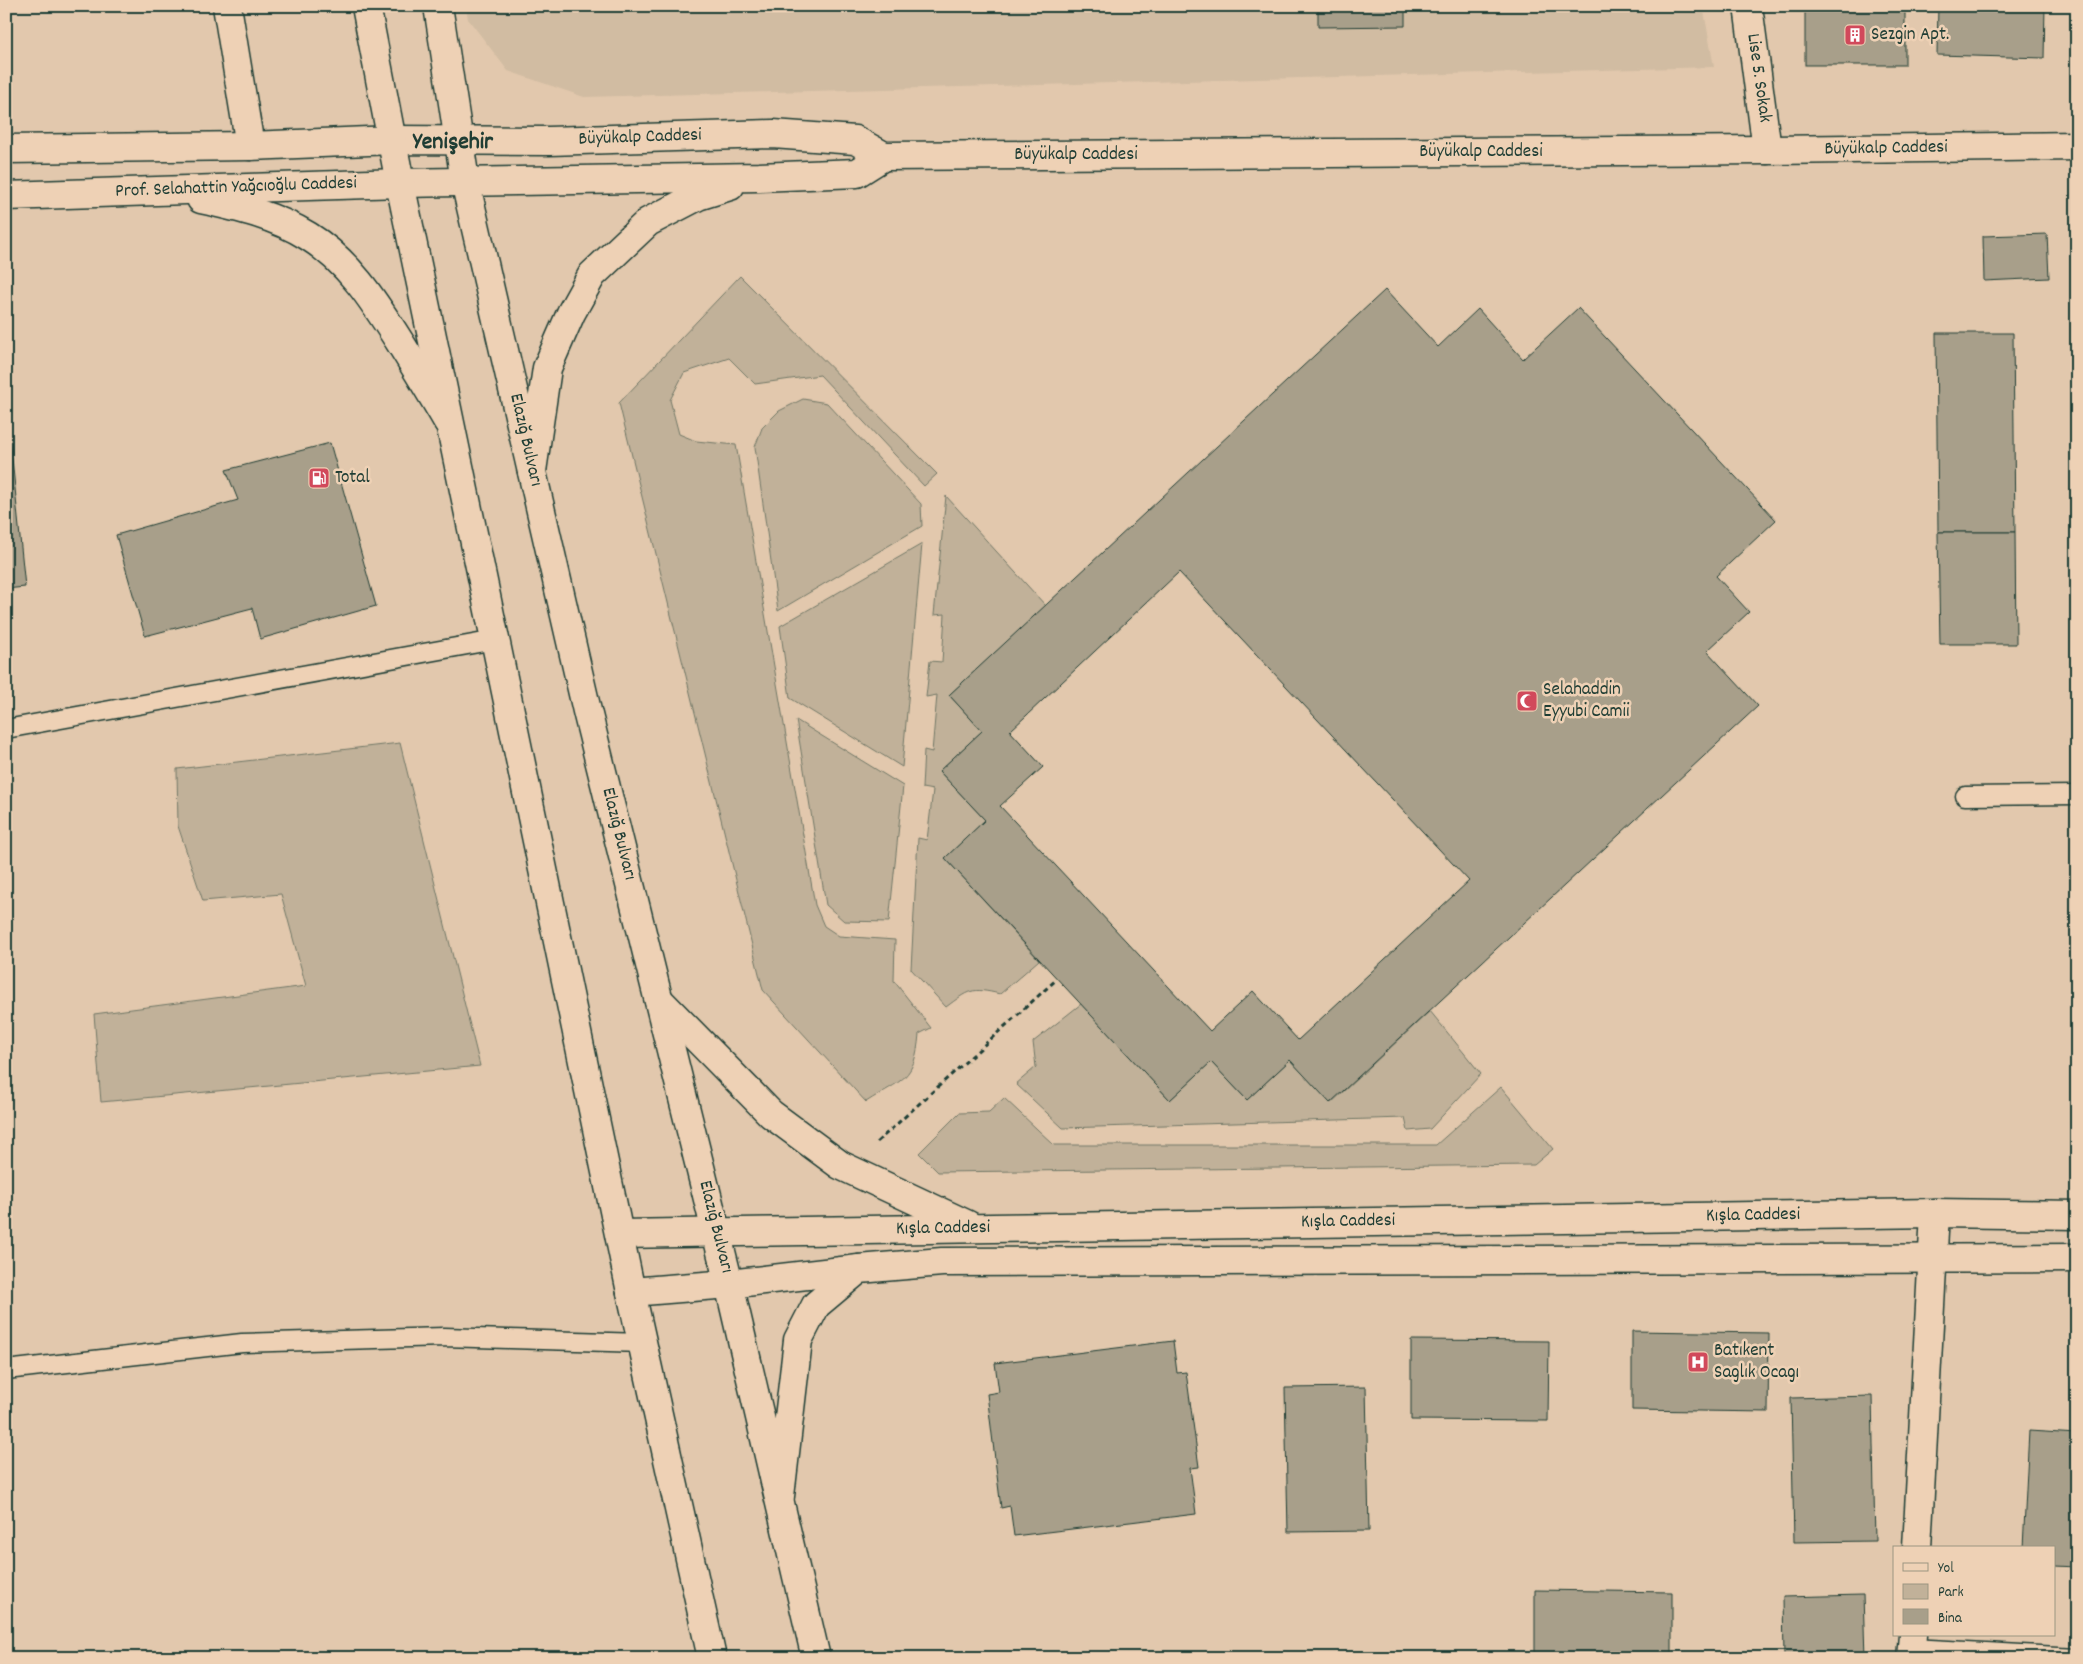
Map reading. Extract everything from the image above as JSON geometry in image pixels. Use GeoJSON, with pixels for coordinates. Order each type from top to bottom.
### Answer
{"type":"FeatureCollection","features":[{"type":"Feature","properties":{"kind":"street"},"geometry":{"type":"LineString","coordinates":[[227,6],[250,146]]}},
{"type":"Feature","properties":{"kind":"street"},"geometry":{"type":"LineString","coordinates":[[366,6],[400,183],[631,1292],[712,1658]]}},
{"type":"Feature","properties":{"kind":"street","name":"Elazığ Bulvarı"},"geometry":{"type":"LineString","coordinates":[[438,6],[465,181],[587,711],[729,1284],[816,1658]]}},
{"type":"Feature","properties":{"kind":"street","name":"Lise 5. Sokak"},"geometry":{"type":"LineString","coordinates":[[1748,6],[1767,150]]}},
{"type":"Feature","properties":{"kind":"street","name":"Büyükalp Caddesi"},"geometry":{"type":"LineString","coordinates":[[392,140],[549,141],[773,134],[855,140],[884,156],[2077,146]]}},
{"type":"Feature","properties":{"kind":"street"},"geometry":{"type":"LineString","coordinates":[[6,149],[250,146],[392,140]]}},
{"type":"Feature","properties":{"kind":"street"},"geometry":{"type":"LineString","coordinates":[[465,181],[759,177],[857,173],[884,156]]}},
{"type":"Feature","properties":{"kind":"street"},"geometry":{"type":"LineString","coordinates":[[532,472],[547,368],[571,313],[592,275],[648,222],[698,196],[759,177]]}},
{"type":"Feature","properties":{"kind":"street","name":"Prof. Selahattin Yağcıoğlu Caddesi"},"geometry":{"type":"LineString","coordinates":[[6,196],[465,181]]}},
{"type":"Feature","properties":{"kind":"street"},"geometry":{"type":"LineString","coordinates":[[165,190],[243,209],[280,221],[308,236],[330,251],[353,273],[378,308],[451,426]]}},
{"type":"Feature","properties":{"kind":"street"},"geometry":{"type":"LineString","coordinates":[[659,1000],[771,1114],[840,1165],[974,1228]]}},
{"type":"Feature","properties":{"kind":"street"},"geometry":{"type":"LineString","coordinates":[[1917,1546],[1935,1213]]}},
{"type":"Feature","properties":{"kind":"street","name":"Kışla Caddesi"},"geometry":{"type":"LineString","coordinates":[[620,1234],[1935,1213],[2077,1214]]}},
{"type":"Feature","properties":{"kind":"street"},"geometry":{"type":"LineString","coordinates":[[631,1292],[729,1284],[859,1269],[952,1262],[2077,1258]]}},
{"type":"Feature","properties":{"kind":"street"},"geometry":{"type":"LineString","coordinates":[[779,1502],[798,1340],[816,1306],[859,1269]]}},
{"type":"Feature","properties":{"kind":"lane"},"geometry":{"type":"LineString","coordinates":[[6,729],[496,640]]}},
{"type":"Feature","properties":{"kind":"lane"},"geometry":{"type":"LineString","coordinates":[[1966,796],[2077,795]]}},
{"type":"Feature","properties":{"kind":"lane"},"geometry":{"type":"LineString","coordinates":[[6,1370],[242,1343],[444,1337],[642,1343]]}},
{"type":"Feature","properties":{"kind":"lane"},"geometry":{"type":"LineString","coordinates":[[1912,1647],[2077,1657]]}},
{"type":"Feature","properties":{"kind":"path"},"geometry":{"type":"LineString","coordinates":[[870,1147],[1057,979]]}},
{"type":"Feature","properties":{"kind":"shaded area"},"geometry":{"type":"Polygon","coordinates":[[[466,6],[1703,6],[1714,67],[584,97],[508,71],[468,19],[466,6]]]}},
{"type":"Feature","properties":{"kind":"green space"},"geometry":{"type":"Polygon","coordinates":[[[740,276],[937,474],[924,486],[820,375],[755,384],[729,358],[684,373],[670,400],[679,434],[696,441],[736,445],[815,905],[824,926],[839,936],[895,940],[894,981],[931,1028],[919,1034],[914,1061],[904,1077],[898,1083],[866,1102],[763,990],[619,403],[740,276]]]}},
{"type":"Feature","properties":{"kind":"green space"},"geometry":{"type":"Polygon","coordinates":[[[803,399],[827,403],[921,504],[922,526],[778,611],[755,447],[762,428],[779,411],[803,399]]]}},
{"type":"Feature","properties":{"kind":"green space"},"geometry":{"type":"Polygon","coordinates":[[[946,496],[1046,606],[949,695],[982,731],[939,771],[985,820],[945,858],[1039,960],[1000,994],[983,991],[971,992],[946,1007],[911,969],[918,838],[927,840],[933,790],[922,788],[924,750],[932,752],[937,695],[926,697],[930,661],[942,662],[945,614],[934,615],[946,496]]]}},
{"type":"Feature","properties":{"kind":"green space"},"geometry":{"type":"Polygon","coordinates":[[[922,544],[902,767],[790,698],[780,626],[922,544]]]}},
{"type":"Feature","properties":{"kind":"green space"},"geometry":{"type":"Polygon","coordinates":[[[796,720],[903,786],[889,922],[844,921],[826,905],[796,720]]]}},
{"type":"Feature","properties":{"kind":"green space"},"geometry":{"type":"Polygon","coordinates":[[[400,743],[480,1066],[101,1102],[94,1014],[306,986],[281,894],[203,901],[178,826],[177,769],[400,743]]]}},
{"type":"Feature","properties":{"kind":"green space"},"geometry":{"type":"Polygon","coordinates":[[[1081,1004],[1170,1100],[1211,1062],[1247,1100],[1290,1060],[1331,1103],[1430,1011],[1481,1074],[1430,1129],[1408,1131],[1405,1118],[1063,1128],[1016,1084],[1036,1067],[1033,1042],[1081,1004]]]}},
{"type":"Feature","properties":{"kind":"green space"},"geometry":{"type":"Polygon","coordinates":[[[1501,1087],[1553,1149],[1534,1165],[938,1172],[919,1153],[959,1113],[989,1112],[1004,1098],[1054,1145],[1436,1145],[1501,1087]]]}},
{"type":"Feature","properties":{"kind":"building"},"geometry":{"type":"Polygon","coordinates":[[[1254,6],[1405,6],[1405,26],[1318,27],[1318,8],[1254,9],[1254,6]]]}},
{"type":"Feature","properties":{"kind":"building","name":"Sezgin Apt."},"geometry":{"type":"Polygon","coordinates":[[[1805,6],[1905,6],[1905,65],[1805,65],[1805,6]]]}},
{"type":"Feature","properties":{"kind":"building"},"geometry":{"type":"Polygon","coordinates":[[[1938,6],[2045,6],[2044,58],[1937,55],[1938,6]]]}},
{"type":"Feature","properties":{"kind":"building"},"geometry":{"type":"Polygon","coordinates":[[[2047,234],[2049,278],[1984,281],[1983,236],[2047,234]]]}},
{"type":"Feature","properties":{"kind":"building","name":"Selahaddin Eyyubi Camii"},"geometry":{"type":"Polygon","coordinates":[[[1385,290],[1438,347],[1478,309],[1523,359],[1578,308],[1776,520],[1716,576],[1749,612],[1707,651],[1758,706],[1330,1103],[1290,1060],[1247,1100],[1211,1062],[1170,1100],[945,858],[985,820],[939,771],[982,731],[949,695],[1385,290]],[[1179,572],[1010,731],[1043,767],[1000,806],[1210,1031],[1253,991],[1298,1040],[1469,881],[1179,572]]]}},
{"type":"Feature","properties":{"kind":"building"},"geometry":{"type":"Polygon","coordinates":[[[1936,333],[2013,333],[2015,532],[1938,532],[1936,333]]]}},
{"type":"Feature","properties":{"kind":"building"},"geometry":{"type":"Polygon","coordinates":[[[6,399],[25,587],[6,589],[6,399]]]}},
{"type":"Feature","properties":{"kind":"building"},"geometry":{"type":"Polygon","coordinates":[[[330,443],[376,606],[260,639],[252,608],[145,636],[116,535],[238,500],[226,470],[330,443]]]}},
{"type":"Feature","properties":{"kind":"building"},"geometry":{"type":"Polygon","coordinates":[[[1938,532],[2015,532],[2016,644],[1940,644],[1938,532]]]}},
{"type":"Feature","properties":{"kind":"building"},"geometry":{"type":"Polygon","coordinates":[[[1632,1331],[1769,1333],[1768,1412],[1632,1410],[1632,1331]]]}},
{"type":"Feature","properties":{"kind":"building"},"geometry":{"type":"Polygon","coordinates":[[[1411,1340],[1549,1341],[1548,1421],[1411,1420],[1411,1340]]]}},
{"type":"Feature","properties":{"kind":"building"},"geometry":{"type":"Polygon","coordinates":[[[1173,1341],[1177,1373],[1186,1372],[1199,1467],[1190,1468],[1196,1514],[1014,1536],[1010,1506],[1001,1508],[987,1394],[999,1392],[995,1363],[1173,1341]]]}},
{"type":"Feature","properties":{"kind":"building"},"geometry":{"type":"Polygon","coordinates":[[[1366,1387],[1369,1531],[1288,1532],[1285,1388],[1366,1387]]]}},
{"type":"Feature","properties":{"kind":"building"},"geometry":{"type":"Polygon","coordinates":[[[1872,1396],[1875,1541],[1794,1542],[1791,1398],[1872,1396]]]}},
{"type":"Feature","properties":{"kind":"building"},"geometry":{"type":"Polygon","coordinates":[[[2029,1431],[2077,1434],[2077,1567],[2056,1566],[2056,1546],[2023,1546],[2029,1431]]]}},
{"type":"Feature","properties":{"kind":"building"},"geometry":{"type":"Polygon","coordinates":[[[1535,1590],[1672,1592],[1672,1658],[1535,1658],[1535,1590]]]}},
{"type":"Feature","properties":{"kind":"building"},"geometry":{"type":"Polygon","coordinates":[[[1863,1595],[1865,1658],[1784,1658],[1783,1597],[1863,1595]]]}},
{"type":"Feature","properties":{"kind":"place","name":"Sezgin Apt."},"geometry":{"type":"Point","coordinates":[1855,35]}},
{"type":"Feature","properties":{"kind":"place","name":"Total"},"geometry":{"type":"Point","coordinates":[319,478]}},
{"type":"Feature","properties":{"kind":"place","name":"Selahaddin Eyyubi Camii"},"geometry":{"type":"Point","coordinates":[1527,701]}},
{"type":"Feature","properties":{"kind":"place","name":"Batıkent Saglık Ocagı"},"geometry":{"type":"Point","coordinates":[1698,1362]}},
{"type":"Feature","properties":{"kind":"district","name":"Yenişehir"},"geometry":{"type":"Point","coordinates":[453,143]}}]}
